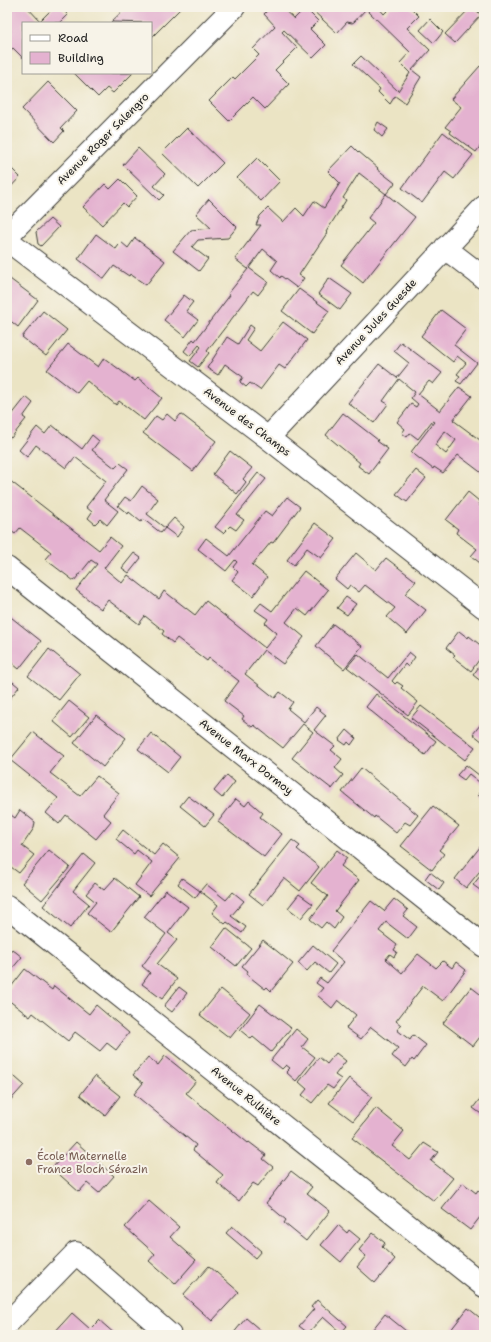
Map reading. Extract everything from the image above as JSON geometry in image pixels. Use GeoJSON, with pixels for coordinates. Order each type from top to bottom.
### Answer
{"type":"FeatureCollection","features":[{"type":"Feature","properties":{"kind":"street","name":"Avenue Roger Salengro"},"geometry":{"type":"LineString","coordinates":[[7,236],[234,7]]}},
{"type":"Feature","properties":{"kind":"street","name":"Avenue Jules Guesde"},"geometry":{"type":"LineString","coordinates":[[268,438],[484,207]]}},
{"type":"Feature","properties":{"kind":"street","name":"Avenue des Champs"},"geometry":{"type":"LineString","coordinates":[[7,240],[268,438],[484,607]]}},
{"type":"Feature","properties":{"kind":"street"},"geometry":{"type":"LineString","coordinates":[[446,248],[484,278]]}},
{"type":"Feature","properties":{"kind":"street","name":"Avenue Marx Dormoy"},"geometry":{"type":"LineString","coordinates":[[7,568],[484,946]]}},
{"type":"Feature","properties":{"kind":"street","name":"Avenue Rulhière"},"geometry":{"type":"LineString","coordinates":[[7,906],[484,1286]]}},
{"type":"Feature","properties":{"kind":"street"},"geometry":{"type":"LineString","coordinates":[[7,1324],[76,1254],[170,1335]]}},
{"type":"Feature","properties":{"kind":"building"},"geometry":{"type":"Polygon","coordinates":[[[14,7],[27,7],[40,21],[54,7],[60,7],[68,15],[61,22],[22,22],[22,57],[13,48],[7,53],[7,35],[11,30],[7,26],[7,14],[14,7]]]}},
{"type":"Feature","properties":{"kind":"building"},"geometry":{"type":"Polygon","coordinates":[[[127,7],[178,7],[180,9],[152,37],[152,22],[111,22],[127,7]]]}},
{"type":"Feature","properties":{"kind":"building"},"geometry":{"type":"Polygon","coordinates":[[[271,7],[281,7],[294,19],[305,8],[318,21],[310,29],[326,45],[313,58],[284,30],[282,32],[297,48],[275,70],[289,84],[265,109],[253,97],[229,121],[209,101],[233,77],[235,79],[259,55],[253,49],[275,26],[264,14],[271,7]]]}},
{"type":"Feature","properties":{"kind":"building"},"geometry":{"type":"Polygon","coordinates":[[[309,7],[364,7],[366,9],[354,22],[347,22],[337,33],[309,7]]]}},
{"type":"Feature","properties":{"kind":"building"},"geometry":{"type":"Polygon","coordinates":[[[369,7],[378,7],[384,14],[391,7],[410,7],[419,16],[407,28],[430,50],[412,70],[421,77],[405,103],[395,96],[390,104],[378,92],[380,89],[353,64],[361,56],[398,91],[410,73],[400,63],[410,52],[366,9],[369,7]]]}},
{"type":"Feature","properties":{"kind":"building"},"geometry":{"type":"Polygon","coordinates":[[[471,7],[473,7],[481,15],[455,43],[445,34],[471,7]]]}},
{"type":"Feature","properties":{"kind":"building"},"geometry":{"type":"Polygon","coordinates":[[[430,19],[443,32],[434,43],[420,30],[430,19]]]}},
{"type":"Feature","properties":{"kind":"building"},"geometry":{"type":"Polygon","coordinates":[[[480,66],[484,70],[484,141],[476,152],[450,133],[451,131],[445,127],[461,107],[451,99],[480,66]]]}},
{"type":"Feature","properties":{"kind":"building"},"geometry":{"type":"Polygon","coordinates":[[[75,74],[132,74],[113,93],[107,88],[98,97],[75,74]]]}},
{"type":"Feature","properties":{"kind":"building"},"geometry":{"type":"Polygon","coordinates":[[[48,82],[77,111],[61,128],[64,131],[54,142],[22,109],[48,82]]]}},
{"type":"Feature","properties":{"kind":"building"},"geometry":{"type":"Polygon","coordinates":[[[378,122],[388,129],[382,137],[374,130],[378,122]]]}},
{"type":"Feature","properties":{"kind":"building"},"geometry":{"type":"Polygon","coordinates":[[[187,128],[223,163],[198,188],[162,153],[187,128]]]}},
{"type":"Feature","properties":{"kind":"building"},"geometry":{"type":"Polygon","coordinates":[[[443,132],[473,155],[454,179],[445,172],[422,203],[402,188],[443,132]]]}},
{"type":"Feature","properties":{"kind":"building"},"geometry":{"type":"Polygon","coordinates":[[[352,146],[395,183],[386,194],[359,173],[343,198],[346,200],[326,232],[327,233],[299,275],[304,278],[297,288],[281,276],[280,278],[271,270],[277,261],[263,249],[249,268],[268,282],[258,295],[253,291],[207,351],[209,353],[198,367],[190,361],[201,347],[199,345],[190,356],[184,351],[193,339],[195,341],[230,295],[228,294],[248,269],[235,259],[261,225],[256,225],[260,216],[268,208],[283,222],[296,208],[304,216],[314,201],[324,208],[340,183],[328,171],[352,146]]]}},
{"type":"Feature","properties":{"kind":"building"},"geometry":{"type":"Polygon","coordinates":[[[138,148],[165,174],[154,186],[164,195],[159,200],[123,165],[138,148]]]}},
{"type":"Feature","properties":{"kind":"building"},"geometry":{"type":"Polygon","coordinates":[[[257,158],[280,181],[261,201],[237,178],[257,158]]]}},
{"type":"Feature","properties":{"kind":"building"},"geometry":{"type":"Polygon","coordinates":[[[7,164],[20,177],[7,191],[7,164]]]}},
{"type":"Feature","properties":{"kind":"building"},"geometry":{"type":"Polygon","coordinates":[[[120,179],[137,196],[127,207],[123,203],[102,225],[83,207],[105,184],[110,189],[120,179]]]}},
{"type":"Feature","properties":{"kind":"building"},"geometry":{"type":"Polygon","coordinates":[[[386,194],[415,217],[363,283],[341,265],[374,223],[368,218],[386,194]]]}},
{"type":"Feature","properties":{"kind":"building"},"geometry":{"type":"Polygon","coordinates":[[[209,199],[237,227],[228,238],[198,240],[192,247],[208,259],[199,271],[173,251],[191,230],[211,228],[196,214],[209,199]]]}},
{"type":"Feature","properties":{"kind":"building"},"geometry":{"type":"Polygon","coordinates":[[[50,219],[59,227],[41,246],[38,244],[36,232],[50,219]]]}},
{"type":"Feature","properties":{"kind":"building"},"geometry":{"type":"Polygon","coordinates":[[[96,234],[116,249],[121,242],[128,248],[135,238],[165,261],[146,285],[130,274],[129,276],[114,266],[104,279],[78,259],[96,234]]]}},
{"type":"Feature","properties":{"kind":"building"},"geometry":{"type":"Polygon","coordinates":[[[329,278],[352,294],[340,310],[318,294],[329,278]]]}},
{"type":"Feature","properties":{"kind":"building"},"geometry":{"type":"Polygon","coordinates":[[[10,279],[38,300],[18,327],[7,318],[7,283],[10,279]]]}},
{"type":"Feature","properties":{"kind":"building"},"geometry":{"type":"Polygon","coordinates":[[[299,289],[329,311],[312,334],[282,311],[299,289]]]}},
{"type":"Feature","properties":{"kind":"building"},"geometry":{"type":"Polygon","coordinates":[[[184,295],[193,302],[186,311],[198,320],[185,337],[164,320],[184,295]]]}},
{"type":"Feature","properties":{"kind":"building"},"geometry":{"type":"Polygon","coordinates":[[[441,310],[466,329],[454,345],[477,363],[461,384],[456,381],[460,376],[457,374],[466,363],[457,356],[453,362],[421,336],[441,310]]]}},
{"type":"Feature","properties":{"kind":"building"},"geometry":{"type":"Polygon","coordinates":[[[43,311],[67,330],[46,356],[22,337],[43,311]]]}},
{"type":"Feature","properties":{"kind":"building"},"geometry":{"type":"Polygon","coordinates":[[[283,322],[307,340],[285,369],[279,365],[260,390],[250,383],[246,387],[240,382],[243,377],[225,364],[218,375],[207,368],[227,337],[238,344],[250,325],[254,328],[246,340],[260,351],[283,322]]]}},
{"type":"Feature","properties":{"kind":"building"},"geometry":{"type":"Polygon","coordinates":[[[401,342],[442,373],[433,384],[429,381],[418,394],[440,411],[459,387],[472,396],[453,420],[484,443],[483,474],[458,455],[443,473],[434,467],[433,469],[411,452],[434,422],[432,421],[418,439],[410,433],[407,437],[402,433],[405,429],[397,422],[411,404],[416,407],[418,404],[411,398],[415,392],[399,379],[383,401],[388,404],[374,423],[348,403],[379,364],[397,378],[409,363],[394,351],[401,342]],[[445,431],[435,445],[446,454],[456,440],[445,431]]]}},
{"type":"Feature","properties":{"kind":"building"},"geometry":{"type":"Polygon","coordinates":[[[68,344],[98,367],[104,358],[135,381],[138,378],[162,398],[144,420],[119,401],[116,405],[87,381],[77,393],[47,370],[68,344]]]}},
{"type":"Feature","properties":{"kind":"building"},"geometry":{"type":"Polygon","coordinates":[[[26,397],[33,403],[23,417],[26,419],[11,438],[7,435],[7,421],[26,397]]]}},
{"type":"Feature","properties":{"kind":"building"},"geometry":{"type":"Polygon","coordinates":[[[343,413],[388,449],[369,474],[358,466],[360,463],[326,435],[343,413]]]}},
{"type":"Feature","properties":{"kind":"building"},"geometry":{"type":"Polygon","coordinates":[[[167,414],[175,421],[181,414],[216,441],[193,471],[143,433],[156,416],[162,420],[167,414]]]}},
{"type":"Feature","properties":{"kind":"building"},"geometry":{"type":"Polygon","coordinates":[[[52,425],[82,449],[92,435],[99,441],[92,450],[115,468],[120,463],[128,469],[104,500],[118,511],[107,525],[100,519],[95,524],[88,518],[92,512],[86,507],[106,481],[75,457],[66,468],[36,445],[27,457],[19,450],[37,427],[45,434],[52,425]]]}},
{"type":"Feature","properties":{"kind":"building"},"geometry":{"type":"Polygon","coordinates":[[[230,451],[252,468],[243,479],[246,482],[237,494],[213,474],[230,451]]]}},
{"type":"Feature","properties":{"kind":"building"},"geometry":{"type":"Polygon","coordinates":[[[416,470],[426,478],[407,502],[396,494],[416,470]]]}},
{"type":"Feature","properties":{"kind":"building"},"geometry":{"type":"Polygon","coordinates":[[[258,473],[266,479],[237,515],[244,520],[236,530],[230,526],[223,533],[215,527],[258,473]]]}},
{"type":"Feature","properties":{"kind":"building"},"geometry":{"type":"Polygon","coordinates":[[[9,480],[99,550],[110,537],[121,546],[104,568],[122,583],[128,575],[159,599],[164,591],[195,615],[206,601],[265,648],[277,633],[265,623],[268,619],[255,610],[261,603],[272,611],[304,571],[328,590],[307,616],[297,608],[286,622],[304,637],[283,664],[264,650],[245,674],[275,698],[280,692],[293,702],[288,709],[304,722],[316,707],[326,715],[314,730],[335,746],[331,750],[342,759],[335,768],[343,775],[332,789],[292,758],[313,732],[303,724],[283,748],[254,725],[252,727],[242,719],[244,716],[224,701],[239,681],[209,658],[207,661],[177,638],[173,643],[162,634],[164,631],[145,616],[139,624],[108,600],[101,609],[76,590],[97,564],[91,560],[74,581],[45,559],[51,552],[20,528],[15,534],[7,528],[7,483],[9,480]]]}},
{"type":"Feature","properties":{"kind":"building"},"geometry":{"type":"Polygon","coordinates":[[[142,486],[158,499],[147,514],[165,528],[161,533],[143,519],[141,522],[129,512],[128,514],[118,506],[125,497],[131,501],[142,486]]]}},
{"type":"Feature","properties":{"kind":"building"},"geometry":{"type":"Polygon","coordinates":[[[468,492],[479,501],[478,504],[484,509],[484,566],[471,556],[477,549],[456,533],[458,529],[446,520],[468,492]]]}},
{"type":"Feature","properties":{"kind":"building"},"geometry":{"type":"Polygon","coordinates":[[[287,497],[300,507],[273,543],[271,542],[252,565],[267,577],[253,596],[232,580],[238,572],[233,567],[237,562],[235,560],[226,571],[198,549],[206,538],[229,556],[265,511],[272,516],[287,497]]]}},
{"type":"Feature","properties":{"kind":"building"},"geometry":{"type":"Polygon","coordinates":[[[174,518],[184,527],[177,537],[165,528],[174,518]]]}},
{"type":"Feature","properties":{"kind":"building"},"geometry":{"type":"Polygon","coordinates":[[[315,523],[336,539],[321,558],[307,548],[294,565],[287,560],[315,523]]]}},
{"type":"Feature","properties":{"kind":"building"},"geometry":{"type":"Polygon","coordinates":[[[134,553],[141,558],[129,573],[122,568],[134,553]]]}},
{"type":"Feature","properties":{"kind":"building"},"geometry":{"type":"Polygon","coordinates":[[[356,553],[376,570],[386,558],[416,581],[405,594],[426,610],[407,634],[387,617],[395,608],[365,585],[359,592],[350,585],[347,589],[335,579],[356,553]]]}},
{"type":"Feature","properties":{"kind":"building"},"geometry":{"type":"Polygon","coordinates":[[[346,597],[356,604],[347,615],[337,608],[346,597]]]}},
{"type":"Feature","properties":{"kind":"building"},"geometry":{"type":"Polygon","coordinates":[[[7,614],[41,641],[19,669],[7,659],[7,614]]]}},
{"type":"Feature","properties":{"kind":"building"},"geometry":{"type":"Polygon","coordinates":[[[333,624],[362,646],[344,669],[316,646],[333,624]]]}},
{"type":"Feature","properties":{"kind":"building"},"geometry":{"type":"Polygon","coordinates":[[[459,631],[468,638],[469,636],[484,648],[484,653],[471,671],[453,657],[455,655],[446,648],[459,631]]]}},
{"type":"Feature","properties":{"kind":"building"},"geometry":{"type":"Polygon","coordinates":[[[49,649],[80,674],[59,700],[28,676],[49,649]]]}},
{"type":"Feature","properties":{"kind":"building"},"geometry":{"type":"Polygon","coordinates":[[[409,652],[415,657],[408,667],[405,664],[392,681],[395,684],[397,682],[403,686],[401,688],[418,702],[408,715],[347,667],[358,654],[388,678],[409,652]]]}},
{"type":"Feature","properties":{"kind":"building"},"geometry":{"type":"Polygon","coordinates":[[[484,660],[484,679],[482,682],[473,675],[484,660]]]}},
{"type":"Feature","properties":{"kind":"building"},"geometry":{"type":"Polygon","coordinates":[[[8,678],[19,687],[7,702],[7,679],[8,678]]]}},
{"type":"Feature","properties":{"kind":"building"},"geometry":{"type":"Polygon","coordinates":[[[376,694],[436,741],[425,755],[366,707],[376,694]]]}},
{"type":"Feature","properties":{"kind":"building"},"geometry":{"type":"Polygon","coordinates":[[[69,701],[89,717],[72,737],[53,721],[69,701]]]}},
{"type":"Feature","properties":{"kind":"building"},"geometry":{"type":"Polygon","coordinates":[[[421,706],[475,747],[465,760],[411,718],[421,706]]]}},
{"type":"Feature","properties":{"kind":"building"},"geometry":{"type":"Polygon","coordinates":[[[96,715],[126,738],[103,767],[74,743],[96,715]]]}},
{"type":"Feature","properties":{"kind":"building"},"geometry":{"type":"Polygon","coordinates":[[[484,720],[484,741],[483,742],[473,734],[484,720]]]}},
{"type":"Feature","properties":{"kind":"building"},"geometry":{"type":"Polygon","coordinates":[[[347,730],[356,738],[351,745],[348,742],[346,745],[339,740],[347,730]]]}},
{"type":"Feature","properties":{"kind":"building"},"geometry":{"type":"Polygon","coordinates":[[[33,732],[64,756],[50,773],[80,796],[97,776],[119,793],[103,814],[111,821],[96,839],[66,815],[59,824],[46,813],[58,798],[10,760],[33,732]]]}},
{"type":"Feature","properties":{"kind":"building"},"geometry":{"type":"Polygon","coordinates":[[[151,733],[180,757],[168,772],[138,749],[151,733]]]}},
{"type":"Feature","properties":{"kind":"building"},"geometry":{"type":"Polygon","coordinates":[[[466,765],[484,779],[484,786],[469,774],[464,780],[457,775],[466,765]]]}},
{"type":"Feature","properties":{"kind":"building"},"geometry":{"type":"Polygon","coordinates":[[[361,768],[418,815],[410,825],[405,822],[396,833],[375,816],[374,818],[342,792],[361,768]]]}},
{"type":"Feature","properties":{"kind":"building"},"geometry":{"type":"Polygon","coordinates":[[[227,775],[235,782],[222,798],[214,791],[227,775]]]}},
{"type":"Feature","properties":{"kind":"building"},"geometry":{"type":"Polygon","coordinates":[[[484,789],[484,800],[478,795],[484,789]]]}},
{"type":"Feature","properties":{"kind":"building"},"geometry":{"type":"Polygon","coordinates":[[[188,796],[214,815],[205,826],[180,806],[188,796]]]}},
{"type":"Feature","properties":{"kind":"building"},"geometry":{"type":"Polygon","coordinates":[[[236,799],[245,806],[249,801],[263,813],[260,817],[282,834],[264,857],[218,822],[236,799]]]}},
{"type":"Feature","properties":{"kind":"building"},"geometry":{"type":"Polygon","coordinates":[[[433,806],[459,826],[439,850],[444,854],[432,870],[401,846],[433,806]]]}},
{"type":"Feature","properties":{"kind":"building"},"geometry":{"type":"Polygon","coordinates":[[[20,810],[35,822],[34,828],[22,846],[34,855],[19,873],[7,864],[7,812],[15,818],[20,810]]]}},
{"type":"Feature","properties":{"kind":"building"},"geometry":{"type":"Polygon","coordinates":[[[123,830],[154,855],[163,844],[180,858],[149,896],[135,885],[152,862],[137,850],[134,854],[116,839],[123,830]]]}},
{"type":"Feature","properties":{"kind":"building"},"geometry":{"type":"Polygon","coordinates":[[[292,840],[300,846],[297,849],[319,867],[300,891],[284,878],[263,905],[249,894],[292,840]]]}},
{"type":"Feature","properties":{"kind":"building"},"geometry":{"type":"Polygon","coordinates":[[[484,842],[484,866],[466,888],[455,879],[484,842]]]}},
{"type":"Feature","properties":{"kind":"building"},"geometry":{"type":"Polygon","coordinates":[[[49,850],[70,867],[42,900],[22,883],[49,850]]]}},
{"type":"Feature","properties":{"kind":"building"},"geometry":{"type":"Polygon","coordinates":[[[337,850],[347,858],[341,866],[359,880],[335,911],[342,917],[334,929],[326,922],[321,928],[310,919],[328,896],[311,883],[337,850]]]}},
{"type":"Feature","properties":{"kind":"building"},"geometry":{"type":"Polygon","coordinates":[[[84,854],[95,863],[73,891],[89,904],[70,928],[43,906],[84,854]]]}},
{"type":"Feature","properties":{"kind":"building"},"geometry":{"type":"Polygon","coordinates":[[[484,871],[484,893],[473,885],[484,871]]]}},
{"type":"Feature","properties":{"kind":"building"},"geometry":{"type":"Polygon","coordinates":[[[430,872],[444,883],[439,890],[425,879],[430,872]]]}},
{"type":"Feature","properties":{"kind":"building"},"geometry":{"type":"Polygon","coordinates":[[[115,878],[139,897],[111,932],[87,913],[96,902],[86,894],[95,883],[104,890],[115,878]]]}},
{"type":"Feature","properties":{"kind":"building"},"geometry":{"type":"Polygon","coordinates":[[[182,878],[200,891],[195,898],[178,884],[182,878]]]}},
{"type":"Feature","properties":{"kind":"building"},"geometry":{"type":"Polygon","coordinates":[[[206,884],[226,900],[233,892],[244,901],[231,916],[246,927],[242,933],[227,922],[225,924],[212,913],[218,905],[200,891],[206,884]]]}},
{"type":"Feature","properties":{"kind":"building"},"geometry":{"type":"Polygon","coordinates":[[[166,890],[188,907],[168,933],[177,940],[157,964],[177,979],[162,999],[142,984],[150,973],[142,966],[166,934],[144,917],[166,890]]]}},
{"type":"Feature","properties":{"kind":"building"},"geometry":{"type":"Polygon","coordinates":[[[299,894],[313,904],[301,918],[288,908],[299,894]]]}},
{"type":"Feature","properties":{"kind":"building"},"geometry":{"type":"Polygon","coordinates":[[[394,899],[408,910],[403,916],[417,927],[408,939],[386,922],[379,931],[397,945],[394,950],[397,952],[394,957],[390,954],[386,959],[402,973],[418,954],[436,968],[443,961],[452,968],[456,962],[466,970],[443,1001],[423,986],[396,1021],[401,1025],[397,1030],[410,1040],[413,1035],[426,1045],[414,1061],[412,1059],[406,1067],[392,1056],[398,1048],[371,1027],[361,1039],[346,1028],[356,1015],[338,1000],[332,1008],[317,995],[323,988],[316,983],[320,978],[327,983],[344,962],[331,951],[371,901],[384,911],[394,899]]]}},
{"type":"Feature","properties":{"kind":"building"},"geometry":{"type":"Polygon","coordinates":[[[226,928],[251,948],[236,966],[212,947],[226,928]]]}},
{"type":"Feature","properties":{"kind":"building"},"geometry":{"type":"Polygon","coordinates":[[[263,940],[293,964],[271,991],[267,987],[265,989],[246,974],[248,971],[242,966],[263,940]]]}},
{"type":"Feature","properties":{"kind":"building"},"geometry":{"type":"Polygon","coordinates":[[[313,945],[336,964],[329,973],[315,962],[307,971],[298,963],[313,945]]]}},
{"type":"Feature","properties":{"kind":"building"},"geometry":{"type":"Polygon","coordinates":[[[12,949],[22,957],[11,970],[7,967],[7,956],[12,949]]]}},
{"type":"Feature","properties":{"kind":"building"},"geometry":{"type":"Polygon","coordinates":[[[25,969],[52,990],[54,986],[89,1014],[96,1005],[129,1033],[116,1050],[107,1043],[100,1051],[75,1032],[68,1041],[33,1013],[30,1017],[7,999],[7,992],[25,969]]]}},
{"type":"Feature","properties":{"kind":"building"},"geometry":{"type":"Polygon","coordinates":[[[179,987],[187,993],[172,1012],[164,1006],[179,987]]]}},
{"type":"Feature","properties":{"kind":"building"},"geometry":{"type":"Polygon","coordinates":[[[471,987],[484,997],[484,1040],[480,1037],[473,1046],[443,1023],[471,987]]]}},
{"type":"Feature","properties":{"kind":"building"},"geometry":{"type":"Polygon","coordinates":[[[221,989],[250,1013],[230,1038],[200,1015],[221,989]]]}},
{"type":"Feature","properties":{"kind":"building"},"geometry":{"type":"Polygon","coordinates":[[[260,1004],[291,1028],[271,1052],[253,1037],[251,1039],[240,1030],[260,1004]]]}},
{"type":"Feature","properties":{"kind":"building"},"geometry":{"type":"Polygon","coordinates":[[[296,1029],[308,1039],[302,1047],[315,1057],[296,1081],[286,1072],[290,1068],[286,1065],[282,1069],[271,1060],[296,1029]]]}},
{"type":"Feature","properties":{"kind":"building"},"geometry":{"type":"Polygon","coordinates":[[[336,1053],[346,1061],[335,1075],[341,1079],[333,1089],[327,1085],[312,1103],[302,1095],[307,1089],[299,1082],[319,1057],[327,1064],[336,1053]]]}},
{"type":"Feature","properties":{"kind":"building"},"geometry":{"type":"Polygon","coordinates":[[[165,1056],[196,1081],[186,1093],[248,1143],[249,1142],[266,1155],[263,1159],[273,1167],[258,1186],[253,1183],[239,1201],[217,1183],[223,1175],[193,1150],[196,1145],[134,1094],[143,1083],[133,1075],[148,1057],[158,1065],[165,1056]]]}},
{"type":"Feature","properties":{"kind":"building"},"geometry":{"type":"Polygon","coordinates":[[[7,1070],[24,1085],[7,1104],[7,1070]]]}},
{"type":"Feature","properties":{"kind":"building"},"geometry":{"type":"Polygon","coordinates":[[[95,1076],[120,1096],[105,1115],[80,1095],[95,1076]]]}},
{"type":"Feature","properties":{"kind":"building"},"geometry":{"type":"Polygon","coordinates":[[[349,1078],[372,1097],[353,1121],[329,1103],[349,1078]]]}},
{"type":"Feature","properties":{"kind":"building"},"geometry":{"type":"Polygon","coordinates":[[[479,1100],[484,1104],[484,1116],[473,1108],[479,1100]]]}},
{"type":"Feature","properties":{"kind":"building"},"geometry":{"type":"Polygon","coordinates":[[[376,1108],[404,1131],[392,1146],[410,1160],[424,1143],[438,1152],[431,1161],[453,1178],[434,1201],[352,1138],[376,1108]]]}},
{"type":"Feature","properties":{"kind":"building"},"geometry":{"type":"Polygon","coordinates":[[[76,1142],[114,1176],[99,1193],[87,1183],[79,1192],[52,1168],[76,1142]]]}},
{"type":"Feature","properties":{"kind":"building"},"geometry":{"type":"Polygon","coordinates":[[[291,1171],[312,1187],[307,1193],[330,1211],[306,1241],[284,1223],[286,1220],[266,1203],[291,1171]]]}},
{"type":"Feature","properties":{"kind":"building"},"geometry":{"type":"Polygon","coordinates":[[[463,1183],[476,1193],[478,1190],[484,1195],[484,1212],[470,1230],[442,1209],[463,1183]]]}},
{"type":"Feature","properties":{"kind":"building"},"geometry":{"type":"Polygon","coordinates":[[[149,1201],[179,1227],[170,1237],[196,1260],[175,1284],[149,1261],[155,1254],[125,1227],[149,1201]]]}},
{"type":"Feature","properties":{"kind":"building"},"geometry":{"type":"Polygon","coordinates":[[[338,1225],[347,1233],[349,1230],[360,1239],[341,1262],[321,1245],[338,1225]]]}},
{"type":"Feature","properties":{"kind":"building"},"geometry":{"type":"Polygon","coordinates":[[[232,1226],[261,1251],[255,1258],[226,1233],[232,1226]]]}},
{"type":"Feature","properties":{"kind":"building"},"geometry":{"type":"Polygon","coordinates":[[[373,1233],[385,1243],[382,1247],[395,1259],[375,1283],[357,1267],[366,1256],[359,1250],[373,1233]]]}},
{"type":"Feature","properties":{"kind":"building"},"geometry":{"type":"Polygon","coordinates":[[[209,1266],[239,1292],[212,1321],[183,1295],[209,1266]]]}},
{"type":"Feature","properties":{"kind":"building"},"geometry":{"type":"Polygon","coordinates":[[[317,1300],[347,1326],[341,1333],[323,1317],[308,1333],[299,1326],[314,1309],[311,1307],[317,1300]]]}},
{"type":"Feature","properties":{"kind":"building"},"geometry":{"type":"Polygon","coordinates":[[[468,1308],[484,1321],[484,1335],[455,1335],[450,1331],[468,1308]]]}},
{"type":"Feature","properties":{"kind":"building"},"geometry":{"type":"Polygon","coordinates":[[[72,1313],[90,1329],[99,1320],[116,1335],[52,1335],[72,1313]]]}},
{"type":"Feature","properties":{"kind":"building"},"geometry":{"type":"Polygon","coordinates":[[[385,1314],[411,1335],[368,1335],[385,1314]]]}},
{"type":"Feature","properties":{"kind":"building"},"geometry":{"type":"Polygon","coordinates":[[[246,1318],[266,1335],[232,1335],[246,1318]]]}},
{"type":"Feature","properties":{"kind":"place","name":"École Maternelle France Bloch Sérazin"},"geometry":{"type":"Point","coordinates":[29,1162]}}]}
